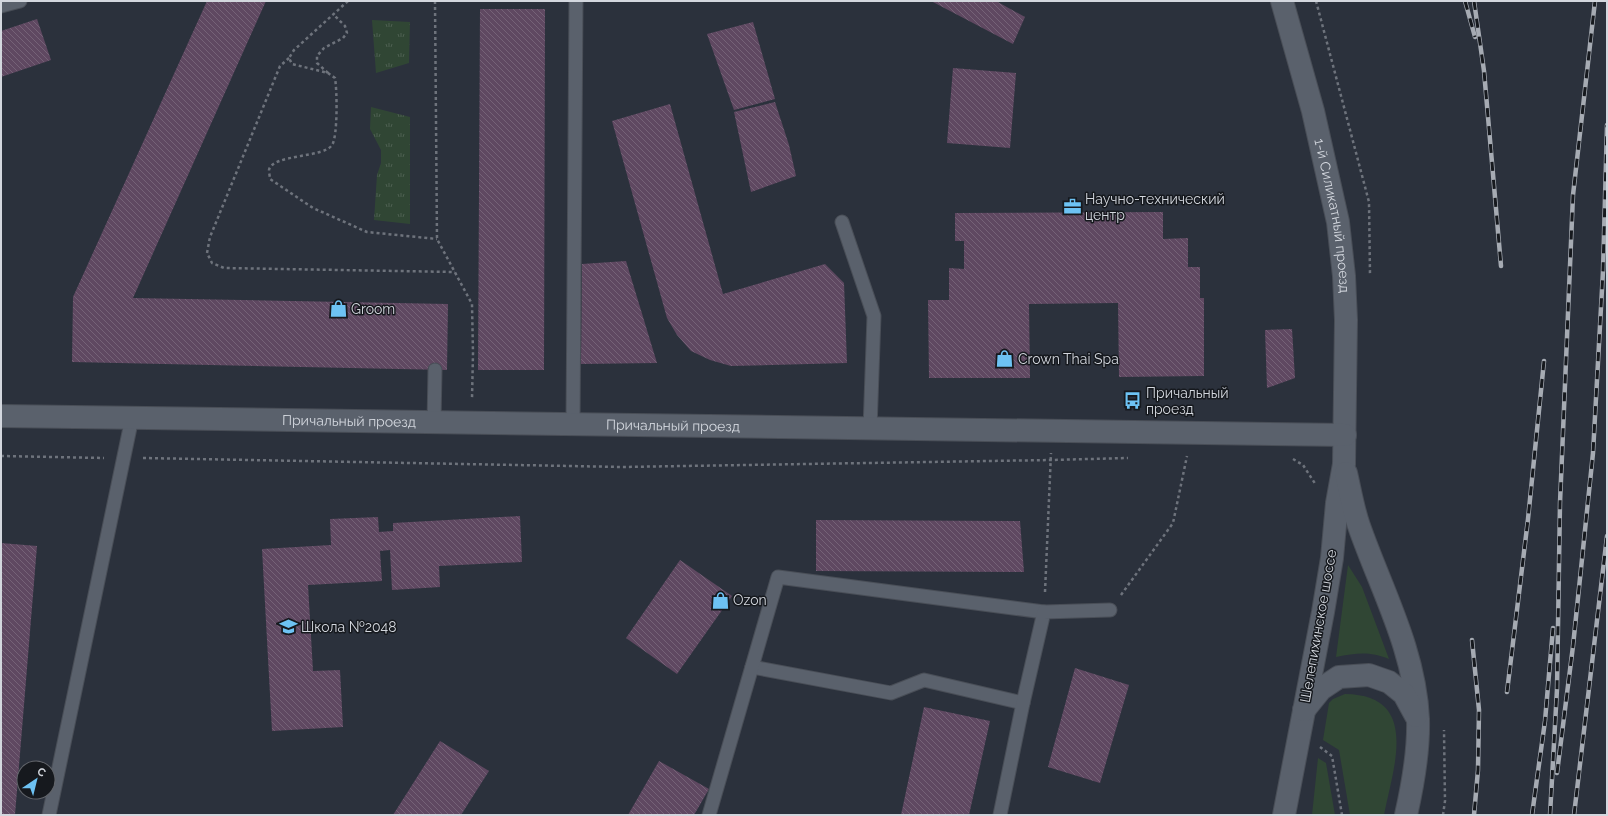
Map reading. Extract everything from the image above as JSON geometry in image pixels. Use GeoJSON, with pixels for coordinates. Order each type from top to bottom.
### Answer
{"type":"FeatureCollection","features":[{"type":"Feature","properties":{"kind":"street","name":"1-й Силикатный проезд"},"geometry":{"type":"LineString","coordinates":[[1282,1],[1313,112],[1338,222],[1344,276],[1346,320],[1345,435]]}},
{"type":"Feature","properties":{"kind":"street","name":"Причальный проезд"},"geometry":{"type":"LineString","coordinates":[[1,416],[1345,435]]}},
{"type":"Feature","properties":{"kind":"street","name":"Шелепихинское шоссе"},"geometry":{"type":"LineString","coordinates":[[1284,815],[1332,558],[1337,503],[1344,464],[1345,435]]}},
{"type":"Feature","properties":{"kind":"street"},"geometry":{"type":"LineString","coordinates":[[1344,464],[1358,524],[1398,624],[1409,662],[1414,688],[1418,718],[1417,738],[1411,790],[1406,815]]}},
{"type":"Feature","properties":{"kind":"street"},"geometry":{"type":"LineString","coordinates":[[1303,712],[1321,689],[1339,677],[1369,675],[1388,682],[1404,694],[1418,718]]}},
{"type":"Feature","properties":{"kind":"lane"},"geometry":{"type":"LineString","coordinates":[[1,6],[20,1]]}},
{"type":"Feature","properties":{"kind":"lane"},"geometry":{"type":"LineString","coordinates":[[573,425],[576,1]]}},
{"type":"Feature","properties":{"kind":"lane"},"geometry":{"type":"LineString","coordinates":[[842,222],[874,316],[870,429]]}},
{"type":"Feature","properties":{"kind":"lane"},"geometry":{"type":"LineString","coordinates":[[434,422],[435,370]]}},
{"type":"Feature","properties":{"kind":"lane"},"geometry":{"type":"LineString","coordinates":[[49,815],[132,418]]}},
{"type":"Feature","properties":{"kind":"lane"},"geometry":{"type":"LineString","coordinates":[[709,815],[778,577],[1044,612],[1110,610]]}},
{"type":"Feature","properties":{"kind":"lane"},"geometry":{"type":"LineString","coordinates":[[1003,814],[1023,703],[1044,612]]}},
{"type":"Feature","properties":{"kind":"lane"},"geometry":{"type":"LineString","coordinates":[[752,666],[891,693],[924,680],[1023,703]]}},
{"type":"Feature","properties":{"kind":"path"},"geometry":{"type":"LineString","coordinates":[[348,1],[294,50],[289,58],[280,66],[210,238],[207,253],[212,263],[224,268],[455,272]]}},
{"type":"Feature","properties":{"kind":"path"},"geometry":{"type":"LineString","coordinates":[[435,1],[437,239],[472,304],[474,353],[472,423]]}},
{"type":"Feature","properties":{"kind":"path"},"geometry":{"type":"LineString","coordinates":[[1316,1],[1369,202],[1370,278]]}},
{"type":"Feature","properties":{"kind":"path"},"geometry":{"type":"LineString","coordinates":[[333,14],[345,26],[347,33],[343,38],[324,48],[317,56],[317,62],[335,78],[337,87],[335,136],[332,145],[326,150],[286,159],[272,165],[269,169],[270,180],[313,208],[367,232],[437,239]]}},
{"type":"Feature","properties":{"kind":"path"},"geometry":{"type":"LineString","coordinates":[[289,58],[292,64],[328,73]]}},
{"type":"Feature","properties":{"kind":"path"},"geometry":{"type":"LineString","coordinates":[[1044,612],[1052,431]]}},
{"type":"Feature","properties":{"kind":"path"},"geometry":{"type":"LineString","coordinates":[[1,456],[623,467],[1051,460],[1134,457]]}},
{"type":"Feature","properties":{"kind":"path"},"geometry":{"type":"LineString","coordinates":[[1180,456],[1195,456]]}},
{"type":"Feature","properties":{"kind":"path"},"geometry":{"type":"LineString","coordinates":[[1110,610],[1173,523],[1187,456]]}},
{"type":"Feature","properties":{"kind":"path"},"geometry":{"type":"LineString","coordinates":[[1285,459],[1293,459],[1303,465],[1316,485],[1316,492]]}},
{"type":"Feature","properties":{"kind":"path"},"geometry":{"type":"LineString","coordinates":[[1443,815],[1446,801],[1444,727]]}},
{"type":"Feature","properties":{"kind":"path"},"geometry":{"type":"LineString","coordinates":[[1318,746],[1332,756],[1342,815]]}},
{"type":"Feature","properties":{"kind":"green space"},"geometry":{"type":"Polygon","coordinates":[[[372,20],[410,22],[409,63],[376,73],[372,20]]]}},
{"type":"Feature","properties":{"kind":"green space"},"geometry":{"type":"Polygon","coordinates":[[[371,107],[410,117],[410,224],[374,220],[377,175],[381,163],[381,150],[370,129],[371,107]]]}},
{"type":"Feature","properties":{"kind":"green space"},"geometry":{"type":"Polygon","coordinates":[[[1348,565],[1362,587],[1389,659],[1382,656],[1369,654],[1350,654],[1336,657],[1348,565]]]}},
{"type":"Feature","properties":{"kind":"green space"},"geometry":{"type":"Polygon","coordinates":[[[1345,694],[1369,698],[1384,707],[1393,720],[1396,737],[1396,756],[1384,815],[1350,815],[1339,750],[1323,740],[1329,703],[1333,699],[1345,694]]]}},
{"type":"Feature","properties":{"kind":"green space"},"geometry":{"type":"Polygon","coordinates":[[[1318,758],[1326,763],[1335,815],[1312,815],[1318,758]]]}},
{"type":"Feature","properties":{"kind":"building"},"geometry":{"type":"Polygon","coordinates":[[[207,1],[266,1],[133,298],[448,304],[447,370],[72,362],[73,297],[207,1]]]}},
{"type":"Feature","properties":{"kind":"building"},"geometry":{"type":"Polygon","coordinates":[[[931,1],[996,1],[1025,17],[1013,44],[931,1]]]}},
{"type":"Feature","properties":{"kind":"building"},"geometry":{"type":"Polygon","coordinates":[[[480,9],[545,9],[544,370],[478,370],[480,9]]]}},
{"type":"Feature","properties":{"kind":"building"},"geometry":{"type":"Polygon","coordinates":[[[37,19],[51,60],[1,77],[1,31],[37,19]]]}},
{"type":"Feature","properties":{"kind":"building"},"geometry":{"type":"Polygon","coordinates":[[[753,22],[775,99],[734,110],[707,34],[753,22]]]}},
{"type":"Feature","properties":{"kind":"building"},"geometry":{"type":"Polygon","coordinates":[[[953,68],[1016,73],[1010,148],[947,143],[953,68]]]}},
{"type":"Feature","properties":{"kind":"building"},"geometry":{"type":"Polygon","coordinates":[[[775,102],[789,145],[796,176],[751,192],[734,112],[775,102]]]}},
{"type":"Feature","properties":{"kind":"building"},"geometry":{"type":"Polygon","coordinates":[[[670,104],[723,294],[825,264],[844,283],[847,363],[731,366],[710,360],[691,351],[677,335],[667,318],[612,121],[670,104]]]}},
{"type":"Feature","properties":{"kind":"building"},"geometry":{"type":"Polygon","coordinates":[[[1163,212],[1163,239],[1188,238],[1188,267],[1200,267],[1200,298],[1204,298],[1204,376],[1119,377],[1118,303],[1029,304],[1030,378],[929,378],[928,300],[949,300],[949,268],[964,269],[964,241],[955,241],[955,213],[1163,212]]]}},
{"type":"Feature","properties":{"kind":"building"},"geometry":{"type":"Polygon","coordinates":[[[626,261],[657,363],[581,364],[582,264],[626,261]]]}},
{"type":"Feature","properties":{"kind":"building"},"geometry":{"type":"Polygon","coordinates":[[[1292,329],[1295,378],[1267,388],[1265,330],[1292,329]]]}},
{"type":"Feature","properties":{"kind":"building","name":"Школа №2048"},"geometry":{"type":"Polygon","coordinates":[[[520,516],[522,562],[439,566],[440,587],[392,590],[390,550],[380,551],[382,581],[308,585],[313,671],[340,670],[343,727],[272,731],[262,549],[331,545],[330,519],[378,517],[379,532],[393,531],[393,523],[520,516]]]}},
{"type":"Feature","properties":{"kind":"building"},"geometry":{"type":"Polygon","coordinates":[[[816,520],[1020,521],[1024,572],[816,571],[816,520]]]}},
{"type":"Feature","properties":{"kind":"building"},"geometry":{"type":"Polygon","coordinates":[[[1,543],[37,546],[19,760],[16,760],[15,815],[1,815],[1,543]]]}},
{"type":"Feature","properties":{"kind":"building"},"geometry":{"type":"Polygon","coordinates":[[[680,560],[732,596],[677,674],[626,638],[680,560]]]}},
{"type":"Feature","properties":{"kind":"building"},"geometry":{"type":"Polygon","coordinates":[[[1075,668],[1129,685],[1100,783],[1048,767],[1075,668]]]}},
{"type":"Feature","properties":{"kind":"building"},"geometry":{"type":"Polygon","coordinates":[[[924,707],[990,721],[969,815],[901,815],[924,707]]]}},
{"type":"Feature","properties":{"kind":"building"},"geometry":{"type":"Polygon","coordinates":[[[440,741],[489,771],[461,815],[393,815],[440,741]]]}},
{"type":"Feature","properties":{"kind":"building"},"geometry":{"type":"Polygon","coordinates":[[[659,761],[709,789],[694,815],[628,815],[659,761]]]}},
{"type":"Feature","properties":{"kind":"railway"},"geometry":{"type":"LineString","coordinates":[[1465,1],[1475,37]]}},
{"type":"Feature","properties":{"kind":"railway"},"geometry":{"type":"LineString","coordinates":[[1474,1],[1484,71],[1501,266]]}},
{"type":"Feature","properties":{"kind":"railway"},"geometry":{"type":"LineString","coordinates":[[1550,815],[1557,689],[1560,503],[1573,195],[1595,1]]}},
{"type":"Feature","properties":{"kind":"railway"},"geometry":{"type":"LineString","coordinates":[[1557,773],[1573,646],[1593,453],[1603,271],[1607,125]]}},
{"type":"Feature","properties":{"kind":"railway"},"geometry":{"type":"LineString","coordinates":[[1507,692],[1528,519],[1544,361]]}},
{"type":"Feature","properties":{"kind":"railway"},"geometry":{"type":"LineString","coordinates":[[1574,815],[1607,536]]}},
{"type":"Feature","properties":{"kind":"railway"},"geometry":{"type":"LineString","coordinates":[[1532,815],[1545,721],[1553,628]]}},
{"type":"Feature","properties":{"kind":"railway"},"geometry":{"type":"LineString","coordinates":[[1472,640],[1479,710],[1478,770],[1474,815]]}},
{"type":"Feature","properties":{"kind":"place","name":"Научно-технический центр"},"geometry":{"type":"Point","coordinates":[1072,207]}},
{"type":"Feature","properties":{"kind":"place","name":"Groom"},"geometry":{"type":"Point","coordinates":[338,309]}},
{"type":"Feature","properties":{"kind":"place","name":"Crown Thai Spa"},"geometry":{"type":"Point","coordinates":[1005,359]}},
{"type":"Feature","properties":{"kind":"place","name":"Причальный проезд"},"geometry":{"type":"Point","coordinates":[1133,401]}},
{"type":"Feature","properties":{"kind":"place","name":"Ozon"},"geometry":{"type":"Point","coordinates":[720,600]}},
{"type":"Feature","properties":{"kind":"place","name":"Школа №2048"},"geometry":{"type":"Point","coordinates":[288,627]}}]}
